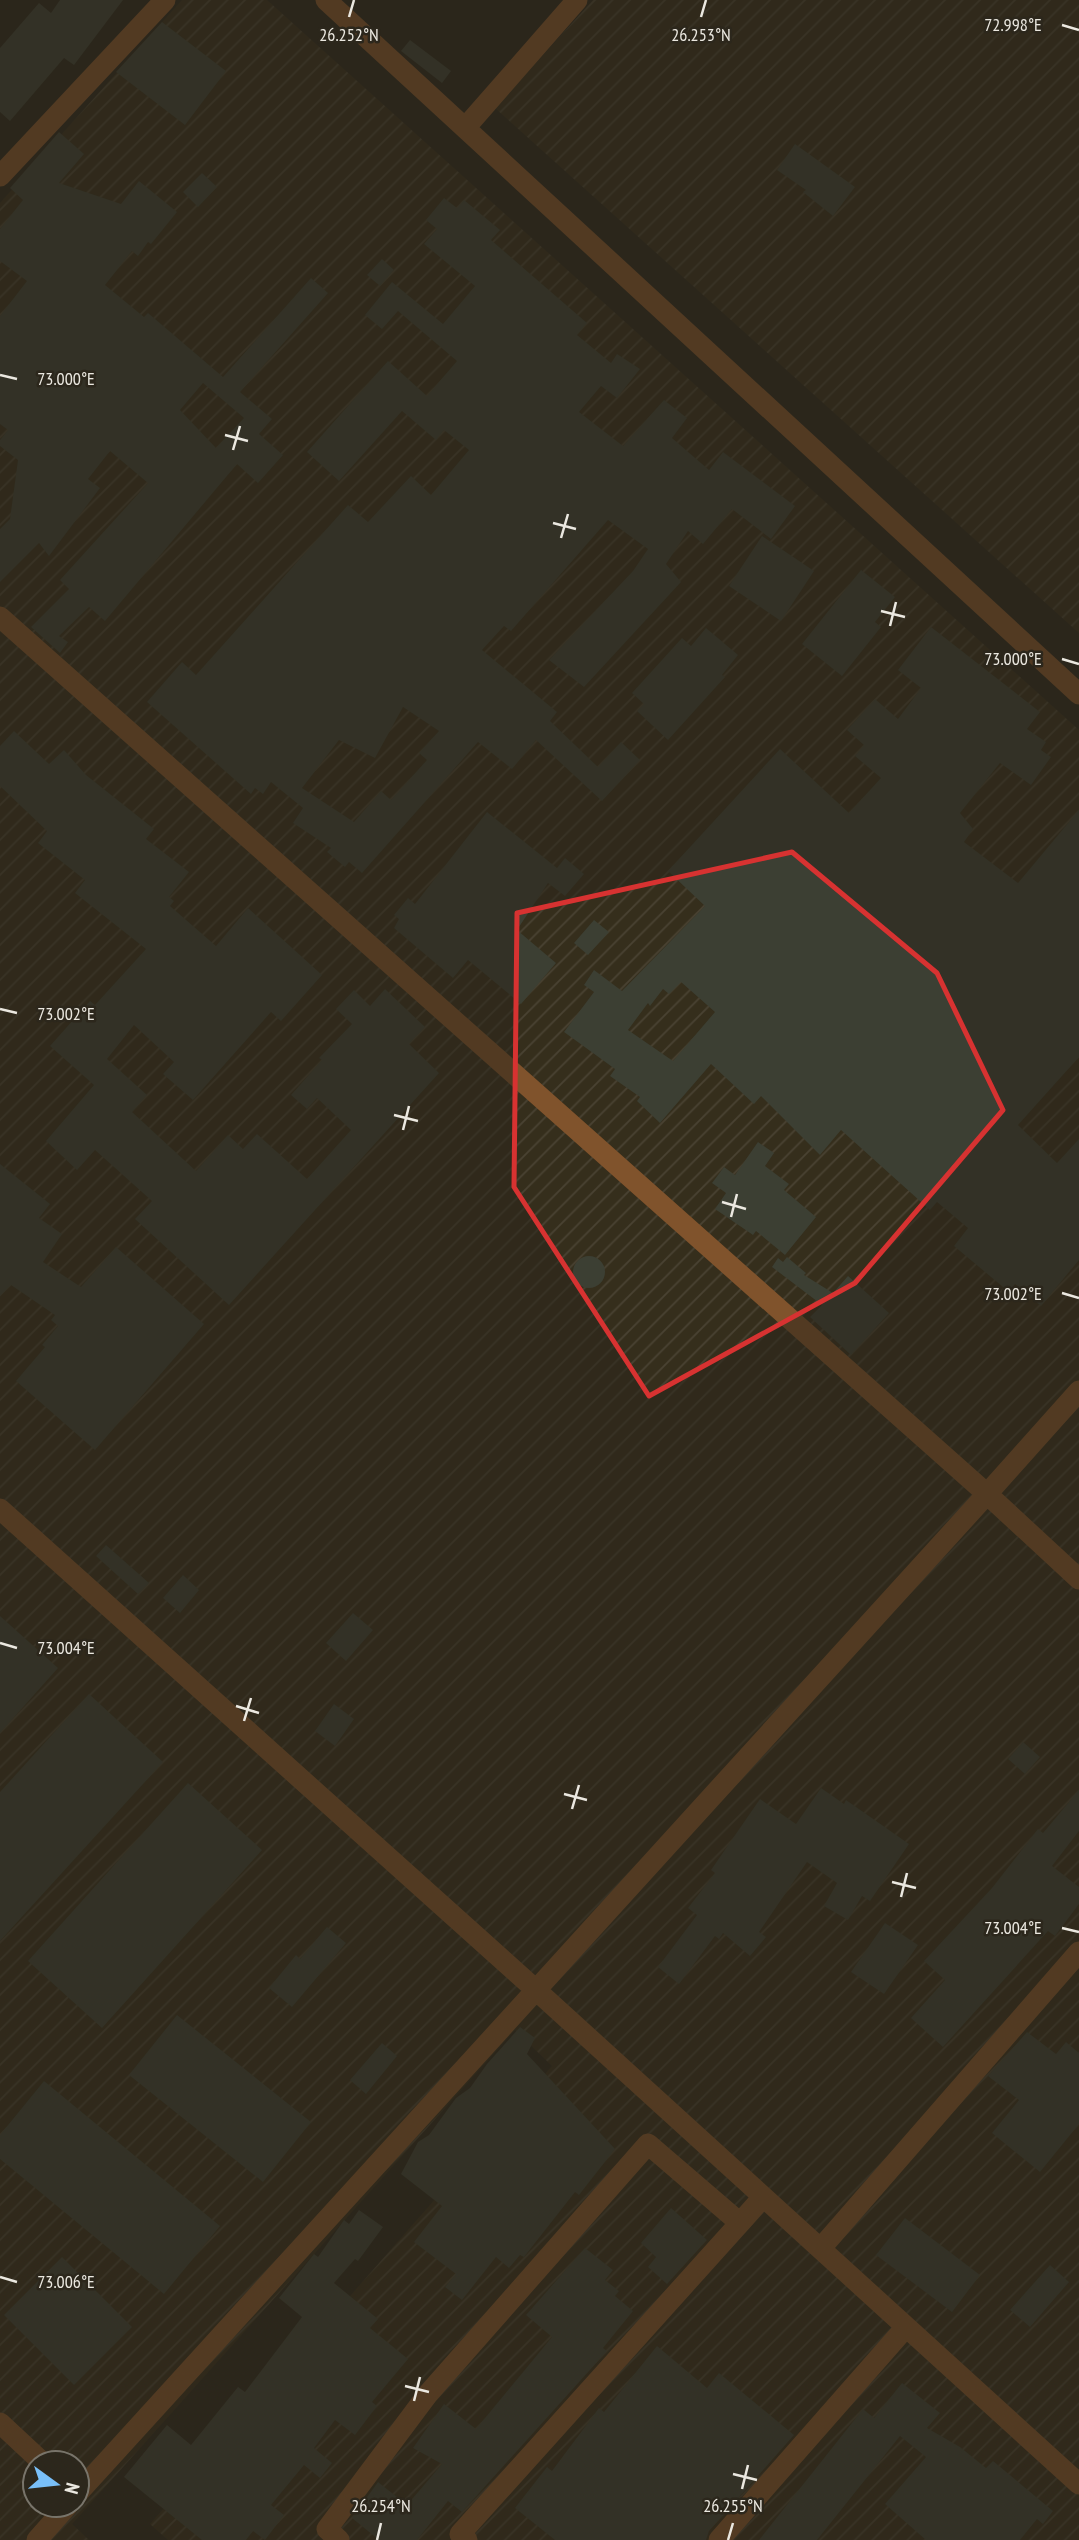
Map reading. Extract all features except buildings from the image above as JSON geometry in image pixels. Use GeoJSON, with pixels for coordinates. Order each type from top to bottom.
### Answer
{"type":"FeatureCollection","features":[{"type":"Feature","properties":{"kind":"street"},"geometry":{"type":"LineString","coordinates":[[0,176],[165,0]]}},
{"type":"Feature","properties":{"kind":"street"},"geometry":{"type":"LineString","coordinates":[[327,0],[1079,694]]}},
{"type":"Feature","properties":{"kind":"street"},"geometry":{"type":"LineString","coordinates":[[464,128],[577,0]]}},
{"type":"Feature","properties":{"kind":"street"},"geometry":{"type":"LineString","coordinates":[[0,617],[987,1494],[1079,1579]]}},
{"type":"Feature","properties":{"kind":"street"},"geometry":{"type":"LineString","coordinates":[[91,2479],[1079,1391]]}},
{"type":"Feature","properties":{"kind":"street"},"geometry":{"type":"LineString","coordinates":[[0,1509],[536,1990],[1079,2484]]}},
{"type":"Feature","properties":{"kind":"street"},"geometry":{"type":"LineString","coordinates":[[821,2248],[1079,1952]]}},
{"type":"Feature","properties":{"kind":"street"},"geometry":{"type":"LineString","coordinates":[[339,2540],[327,2529],[428,2394],[648,2144],[740,2223]]}},
{"type":"Feature","properties":{"kind":"street"},"geometry":{"type":"LineString","coordinates":[[467,2540],[460,2534],[763,2197]]}},
{"type":"Feature","properties":{"kind":"street"},"geometry":{"type":"LineString","coordinates":[[719,2540],[906,2327]]}},
{"type":"Feature","properties":{"kind":"street"},"geometry":{"type":"LineString","coordinates":[[0,2423],[28,2449]]}},
{"type":"Feature","properties":{"kind":"street"},"geometry":{"type":"LineString","coordinates":[[37,2540],[56,2519]]}},
{"type":"Feature","properties":{"kind":"highlighted area"},"geometry":{"type":"Polygon","coordinates":[[[792,852],[937,973],[1003,1110],[855,1283],[649,1396],[514,1187],[517,913],[792,852]]]}},
{"type":"Feature","properties":{"kind":"shaded area"},"geometry":{"type":"Polygon","coordinates":[[[182,0],[267,0],[1079,730],[1079,2540],[168,2540],[150,2524],[552,2066],[515,2030],[91,2503],[91,2449],[21,2449],[21,2519],[76,2519],[72,2524],[89,2540],[0,2540],[0,203],[182,0]]]}},
{"type":"Feature","properties":{"kind":"shaded area"},"geometry":{"type":"Polygon","coordinates":[[[593,0],[1079,0],[1079,633],[495,108],[593,0]]]}}]}
